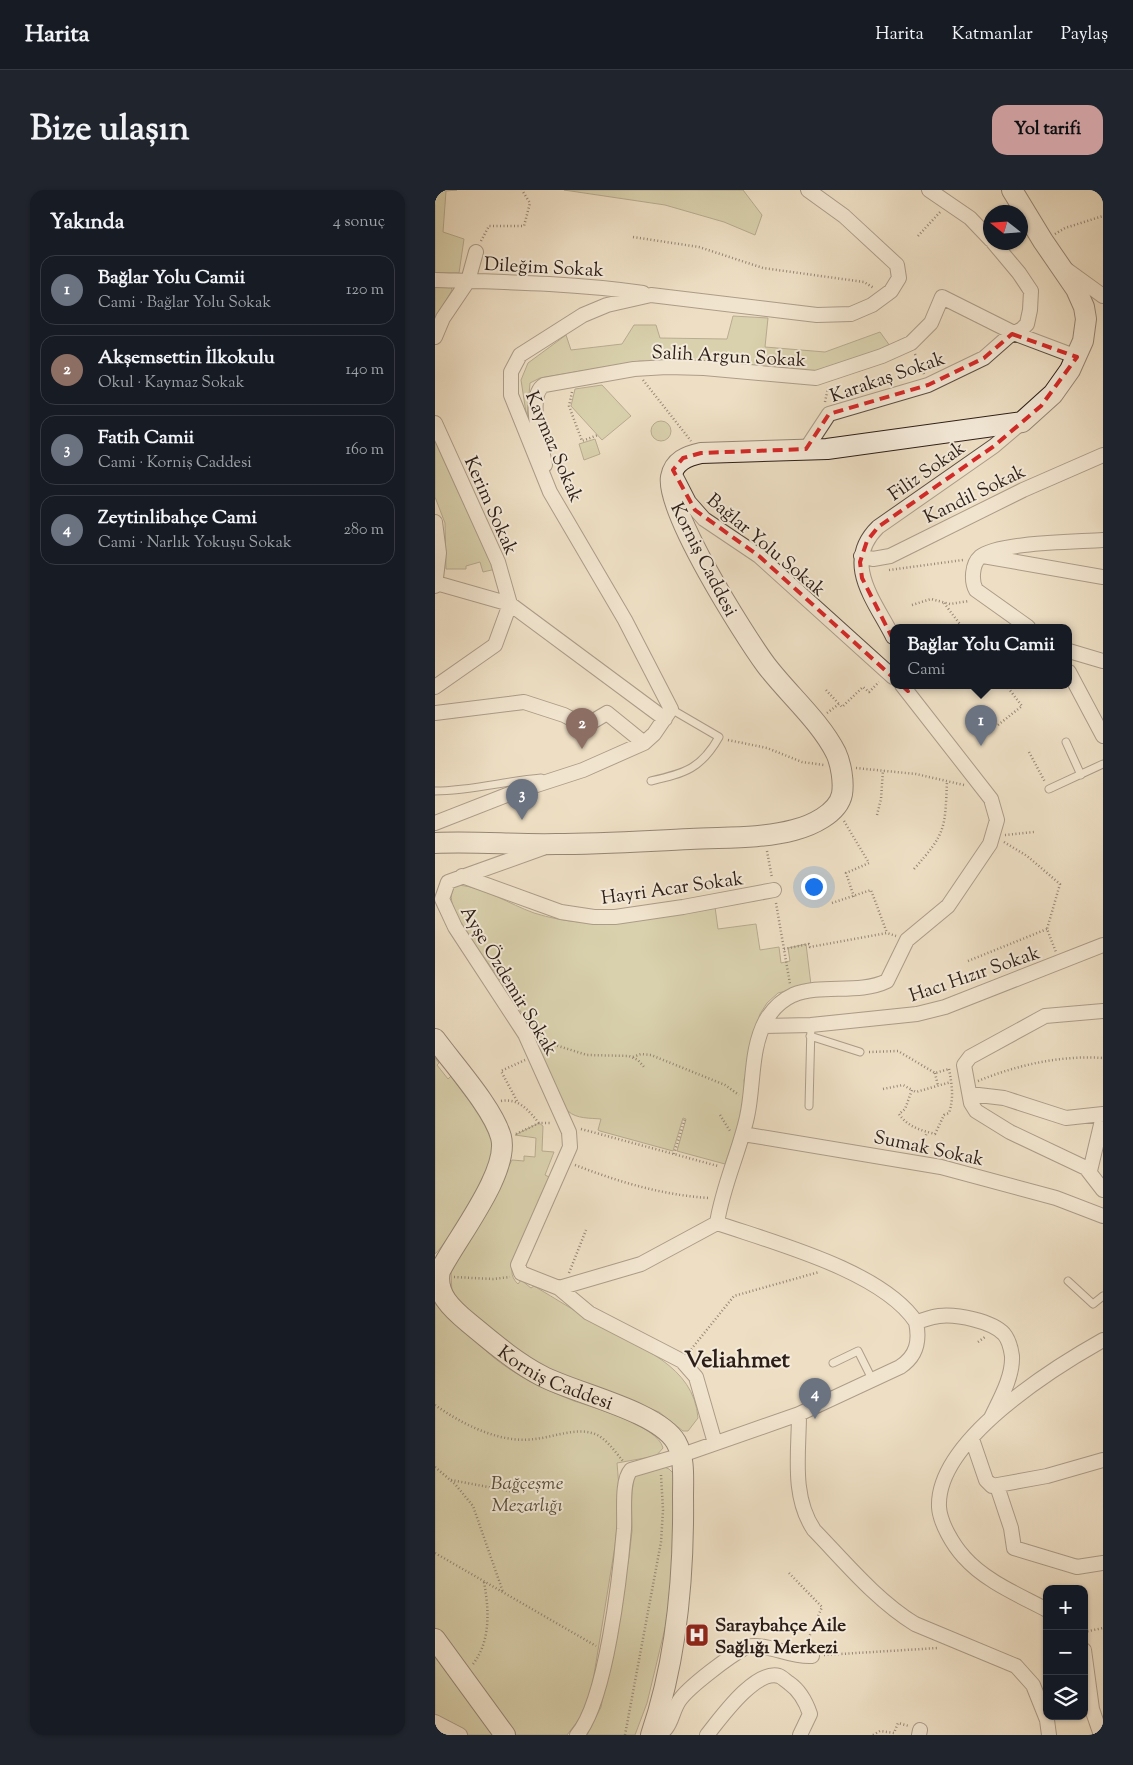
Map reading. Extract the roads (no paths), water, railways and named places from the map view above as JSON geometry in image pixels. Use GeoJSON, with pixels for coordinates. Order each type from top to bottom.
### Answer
{"type":"FeatureCollection","features":[{"type":"Feature","properties":{"kind":"main road"},"geometry":{"type":"LineString","coordinates":[[673,470],[683,458],[701,454],[843,446],[1022,422],[1053,394],[1077,357],[1085,331],[1084,307],[1076,288],[1043,241],[1012,190]]}},
{"type":"Feature","properties":{"kind":"main road","name":"Korniş Caddesi"},"geometry":{"type":"LineString","coordinates":[[435,843],[555,844],[764,835],[809,825],[833,809],[842,795],[841,767],[829,742],[765,664],[729,607],[673,500],[671,479],[673,470]]}},
{"type":"Feature","properties":{"kind":"main road","name":"Korniş Caddesi"},"geometry":{"type":"LineString","coordinates":[[435,1039],[483,1104],[497,1127],[501,1140],[500,1158],[491,1183],[444,1262],[438,1276],[441,1294],[451,1307],[506,1353],[544,1377],[651,1420],[669,1433],[675,1440],[682,1455],[684,1539],[679,1610],[651,1734]]}},
{"type":"Feature","properties":{"kind":"main road"},"geometry":{"type":"LineString","coordinates":[[435,1639],[462,1673],[505,1735]]}},
{"type":"Feature","properties":{"kind":"street","name":"Kaymaz Sokak"},"geometry":{"type":"LineString","coordinates":[[668,714],[625,620],[550,492],[511,396],[510,382],[515,362],[529,348],[594,309],[651,295],[839,316],[862,311],[891,291],[899,278],[897,265],[844,216],[808,190]]}},
{"type":"Feature","properties":{"kind":"street"},"geometry":{"type":"LineString","coordinates":[[929,190],[970,218],[983,232]]}},
{"type":"Feature","properties":{"kind":"street"},"geometry":{"type":"LineString","coordinates":[[1000,250],[1031,291],[1032,301],[1027,324],[1016,334],[1077,357]]}},
{"type":"Feature","properties":{"kind":"street"},"geometry":{"type":"LineString","coordinates":[[435,337],[443,318],[468,281],[476,252]]}},
{"type":"Feature","properties":{"kind":"street"},"geometry":{"type":"LineString","coordinates":[[1062,266],[1103,296]]}},
{"type":"Feature","properties":{"kind":"street","name":"Dileğim Sokak"},"geometry":{"type":"LineString","coordinates":[[435,280],[594,286],[651,295]]}},
{"type":"Feature","properties":{"kind":"street","name":"Salih Argun Sokak"},"geometry":{"type":"LineString","coordinates":[[550,492],[536,417],[535,398],[540,387],[544,384],[634,369],[703,368],[816,378],[874,359],[911,343],[931,323],[942,297],[1016,334]]}},
{"type":"Feature","properties":{"kind":"street","name":"Karakaş Sokak"},"geometry":{"type":"LineString","coordinates":[[805,449],[829,414],[928,385],[984,358],[1009,336],[1016,334]]}},
{"type":"Feature","properties":{"kind":"street","name":"Filiz Sokak"},"geometry":{"type":"LineString","coordinates":[[861,556],[867,541],[878,527],[994,446],[1022,422]]}},
{"type":"Feature","properties":{"kind":"street","name":"Kerim Sokak"},"geometry":{"type":"LineString","coordinates":[[435,423],[498,562],[510,604]]}},
{"type":"Feature","properties":{"kind":"street","name":"Kandil Sokak"},"geometry":{"type":"LineString","coordinates":[[861,556],[878,558],[890,556],[989,506],[1103,455]]}},
{"type":"Feature","properties":{"kind":"street","name":"Bağlar Yolu Sokak"},"geometry":{"type":"LineString","coordinates":[[673,470],[689,502],[704,519],[759,556],[890,673]]}},
{"type":"Feature","properties":{"kind":"street"},"geometry":{"type":"LineString","coordinates":[[435,522],[439,553],[436,584],[510,604],[668,714],[651,738],[644,743],[565,776],[435,823]]}},
{"type":"Feature","properties":{"kind":"street"},"geometry":{"type":"LineString","coordinates":[[1024,624],[976,590],[973,582],[976,563],[981,557],[994,551],[1017,547],[1103,540]]}},
{"type":"Feature","properties":{"kind":"street"},"geometry":{"type":"LineString","coordinates":[[861,556],[862,578],[890,631]]}},
{"type":"Feature","properties":{"kind":"street"},"geometry":{"type":"LineString","coordinates":[[981,557],[1103,577]]}},
{"type":"Feature","properties":{"kind":"street"},"geometry":{"type":"LineString","coordinates":[[435,687],[495,644],[510,604]]}},
{"type":"Feature","properties":{"kind":"street"},"geometry":{"type":"LineString","coordinates":[[1072,652],[1103,661]]}},
{"type":"Feature","properties":{"kind":"street"},"geometry":{"type":"LineString","coordinates":[[1072,678],[1103,736]]}},
{"type":"Feature","properties":{"kind":"street"},"geometry":{"type":"LineString","coordinates":[[717,1222],[721,1198],[743,1134],[750,1104],[755,1055],[764,1026],[779,1004],[792,996],[809,991],[881,984],[891,977],[907,940],[948,906],[994,836],[997,820],[996,812],[984,789],[908,689]]}},
{"type":"Feature","properties":{"kind":"street"},"geometry":{"type":"LineString","coordinates":[[435,713],[524,702],[547,708],[585,726],[607,712],[644,743]]}},
{"type":"Feature","properties":{"kind":"street"},"geometry":{"type":"LineString","coordinates":[[462,876],[555,844]]}},
{"type":"Feature","properties":{"kind":"street","name":"Hayri Acar Sokak"},"geometry":{"type":"LineString","coordinates":[[462,876],[561,912],[594,917],[615,917],[683,907],[774,890]]}},
{"type":"Feature","properties":{"kind":"street","name":"Ayşe Özdemir Sokak"},"geometry":{"type":"LineString","coordinates":[[462,876],[448,882],[441,899],[443,905],[455,927],[516,1019],[535,1054],[566,1125],[570,1140],[563,1161],[518,1265],[521,1273],[561,1288]]}},
{"type":"Feature","properties":{"kind":"street","name":"Hacı Hızır Sokak"},"geometry":{"type":"LineString","coordinates":[[764,1026],[810,1030],[917,1014],[945,1007],[1103,945]]}},
{"type":"Feature","properties":{"kind":"street"},"geometry":{"type":"LineString","coordinates":[[1103,1011],[1045,1016],[970,1057],[964,1065],[973,1107],[982,1116],[1009,1132],[1090,1171],[1103,1190]]}},
{"type":"Feature","properties":{"kind":"street"},"geometry":{"type":"LineString","coordinates":[[969,1089],[999,1096],[1066,1118],[1103,1115],[1090,1171]]}},
{"type":"Feature","properties":{"kind":"street","name":"Sumak Sokak"},"geometry":{"type":"LineString","coordinates":[[743,1134],[941,1167],[1056,1198],[1103,1216]]}},
{"type":"Feature","properties":{"kind":"street"},"geometry":{"type":"LineString","coordinates":[[561,1288],[641,1264],[717,1222],[837,1267],[865,1280],[896,1300],[916,1322],[919,1336],[909,1361],[799,1414],[682,1455],[631,1470],[625,1481],[622,1548],[606,1651],[594,1706],[577,1735]]}},
{"type":"Feature","properties":{"kind":"street"},"geometry":{"type":"LineString","coordinates":[[561,1288],[589,1313],[682,1360],[696,1377],[715,1443]]}},
{"type":"Feature","properties":{"kind":"street"},"geometry":{"type":"LineString","coordinates":[[916,1322],[938,1316],[954,1317],[981,1322],[1004,1334],[1010,1345],[1011,1366],[991,1418]]}},
{"type":"Feature","properties":{"kind":"street"},"geometry":{"type":"LineString","coordinates":[[1043,1608],[990,1578],[970,1563],[957,1549],[942,1519],[939,1505],[943,1486],[952,1464],[991,1418],[1040,1378],[1103,1340]]}},
{"type":"Feature","properties":{"kind":"street"},"geometry":{"type":"LineString","coordinates":[[799,1414],[800,1499],[807,1519],[814,1530],[881,1598],[904,1617],[966,1646],[1005,1660],[1025,1674],[1040,1700],[1049,1735]]}},
{"type":"Feature","properties":{"kind":"street"},"geometry":{"type":"LineString","coordinates":[[972,1440],[986,1480],[989,1484],[997,1486],[1065,1472],[1103,1460]]}},
{"type":"Feature","properties":{"kind":"street"},"geometry":{"type":"LineString","coordinates":[[997,1486],[1011,1528],[1014,1548],[1077,1567],[1103,1563]]}},
{"type":"Feature","properties":{"kind":"street"},"geometry":{"type":"LineString","coordinates":[[651,1734],[661,1733],[667,1729],[675,1706],[685,1694],[746,1647],[757,1646],[807,1656]]}},
{"type":"Feature","properties":{"kind":"street"},"geometry":{"type":"LineString","coordinates":[[1087,1675],[1092,1709],[1101,1735]]}},
{"type":"Feature","properties":{"kind":"street"},"geometry":{"type":"LineString","coordinates":[[707,1735],[744,1692],[753,1684],[773,1676],[779,1676],[796,1687],[807,1707],[810,1714],[800,1735]]}},
{"type":"Feature","properties":{"kind":"street"},"geometry":{"type":"LineString","coordinates":[[435,1722],[460,1735]]}},
{"type":"Feature","properties":{"kind":"lane"},"geometry":{"type":"LineString","coordinates":[[651,781],[675,775],[695,767],[711,751],[719,737],[668,714]]}},
{"type":"Feature","properties":{"kind":"lane"},"geometry":{"type":"LineString","coordinates":[[1066,742],[1081,775]]}},
{"type":"Feature","properties":{"kind":"lane"},"geometry":{"type":"LineString","coordinates":[[1049,789],[1103,764]]}},
{"type":"Feature","properties":{"kind":"lane"},"geometry":{"type":"LineString","coordinates":[[435,791],[468,789],[517,780],[565,776]]}},
{"type":"Feature","properties":{"kind":"lane"},"geometry":{"type":"LineString","coordinates":[[809,1106],[810,1030],[860,1052]]}},
{"type":"Feature","properties":{"kind":"lane"},"geometry":{"type":"LineString","coordinates":[[1068,1281],[1093,1304],[1103,1296]]}},
{"type":"Feature","properties":{"kind":"lane"},"geometry":{"type":"LineString","coordinates":[[833,1363],[858,1351],[873,1379]]}},
{"type":"Feature","properties":{"kind":"place","name":"Bağlar Yolu Camii"},"geometry":{"type":"Point","coordinates":[981,746]}},
{"type":"Feature","properties":{"kind":"place","name":"Akşemsettin İlkokulu"},"geometry":{"type":"Point","coordinates":[582,749]}},
{"type":"Feature","properties":{"kind":"place","name":"Fatih Camii"},"geometry":{"type":"Point","coordinates":[522,820]}},
{"type":"Feature","properties":{"kind":"place","name":"Zeytinlibahçe Cami"},"geometry":{"type":"Point","coordinates":[815,1419]}},
{"type":"Feature","properties":{"kind":"place","name":"Saraybahçe Aile Sağlığı Merkezi"},"geometry":{"type":"Point","coordinates":[697,1635]}},
{"type":"Feature","properties":{"kind":"district","name":"Veliahmet"},"geometry":{"type":"Point","coordinates":[737,1359]}},
{"type":"Feature","properties":{"kind":"park label","name":"Bağçeşme Mezarlığı"},"geometry":{"type":"Point","coordinates":[527,1493]}}]}
